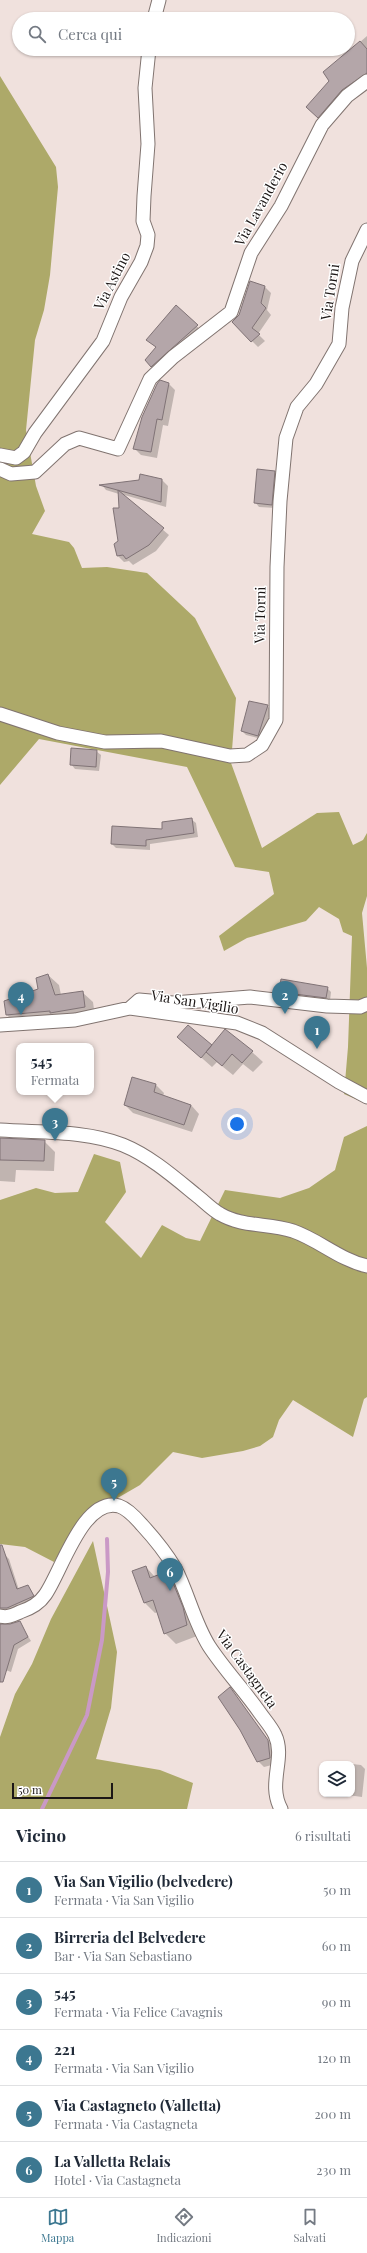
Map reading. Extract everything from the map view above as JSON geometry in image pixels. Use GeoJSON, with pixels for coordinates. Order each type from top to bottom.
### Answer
{"type":"FeatureCollection","features":[{"type":"Feature","properties":{"kind":"street"},"geometry":{"type":"LineString","coordinates":[[156,12],[159,0]]}},
{"type":"Feature","properties":{"kind":"street","name":"Via Astino"},"geometry":{"type":"LineString","coordinates":[[0,454],[16,458],[24,452],[35,433],[104,341],[121,297],[143,257],[147,246],[148,235],[143,221],[148,144],[145,88],[148,56]]}},
{"type":"Feature","properties":{"kind":"street","name":"Via Lavanderio"},"geometry":{"type":"LineString","coordinates":[[0,469],[11,474],[35,472],[65,444],[79,438],[118,449],[150,379],[173,357],[231,312],[251,253],[281,206],[322,125],[347,96],[367,81]]}},
{"type":"Feature","properties":{"kind":"street","name":"Via Torni"},"geometry":{"type":"LineString","coordinates":[[0,714],[58,733],[105,742],[161,741],[230,756],[247,755],[262,745],[276,720],[277,567],[280,501],[286,438],[297,407],[316,384],[340,344],[342,308],[352,261],[367,230]]}},
{"type":"Feature","properties":{"kind":"street"},"geometry":{"type":"LineString","coordinates":[[130,1008],[139,1000],[173,1003],[250,998],[327,1006],[360,1007],[367,1004]]}},
{"type":"Feature","properties":{"kind":"street","name":"Via San Vigilio"},"geometry":{"type":"LineString","coordinates":[[0,1026],[74,1020],[130,1008],[237,1023],[262,1033],[349,1089],[367,1097]]}},
{"type":"Feature","properties":{"kind":"street"},"geometry":{"type":"LineString","coordinates":[[0,1130],[72,1134],[122,1145],[138,1152],[218,1213],[235,1222],[273,1226],[294,1232],[356,1264],[367,1266]]}},
{"type":"Feature","properties":{"kind":"street","name":"Via Castagneta"},"geometry":{"type":"LineString","coordinates":[[0,1616],[6,1617],[31,1608],[44,1596],[80,1530],[96,1510],[109,1505],[120,1506],[132,1514],[153,1538],[175,1568],[201,1632],[209,1646],[239,1684],[275,1735],[280,1751],[275,1784],[277,1802],[280,1809]]}},
{"type":"Feature","properties":{"kind":"shaded area"},"geometry":{"type":"Polygon","coordinates":[[[0,76],[56,167],[58,187],[50,275],[44,310],[35,340],[26,430],[36,486],[45,511],[32,534],[69,542],[74,548],[82,568],[107,567],[147,573],[195,618],[236,698],[231,763],[262,848],[317,813],[339,812],[353,845],[363,840],[367,833],[367,896],[362,913],[367,968],[367,1104],[344,1094],[348,1047],[352,936],[343,932],[339,919],[319,907],[306,921],[247,938],[224,951],[219,936],[274,894],[269,872],[235,867],[187,767],[39,739],[0,785],[0,76]]]}},
{"type":"Feature","properties":{"kind":"shaded area"},"geometry":{"type":"Polygon","coordinates":[[[367,1126],[367,1397],[364,1399],[353,1437],[293,1400],[279,1420],[273,1437],[260,1446],[243,1451],[202,1458],[173,1452],[140,1485],[109,1503],[75,1530],[54,1562],[25,1547],[0,1544],[0,1200],[36,1188],[55,1193],[78,1192],[94,1154],[120,1162],[126,1192],[105,1222],[141,1258],[162,1225],[186,1238],[200,1241],[225,1190],[280,1198],[309,1188],[335,1170],[344,1137],[367,1126]]]}},
{"type":"Feature","properties":{"kind":"shaded area"},"geometry":{"type":"Polygon","coordinates":[[[93,1541],[117,1652],[111,1708],[96,1759],[160,1770],[193,1783],[187,1809],[0,1809],[0,1737],[15,1694],[32,1664],[51,1619],[93,1541]]]}},
{"type":"Feature","properties":{"kind":"building"},"geometry":{"type":"Polygon","coordinates":[[[360,41],[367,49],[367,73],[342,90],[318,118],[306,107],[329,81],[323,72],[342,56],[355,56],[355,45],[360,41]]]}},
{"type":"Feature","properties":{"kind":"building"},"geometry":{"type":"Polygon","coordinates":[[[250,281],[265,286],[261,303],[266,308],[252,328],[260,334],[251,342],[232,322],[239,315],[250,281]]]}},
{"type":"Feature","properties":{"kind":"building"},"geometry":{"type":"Polygon","coordinates":[[[176,305],[198,325],[151,367],[145,360],[156,347],[146,340],[176,305]]]}},
{"type":"Feature","properties":{"kind":"building"},"geometry":{"type":"Polygon","coordinates":[[[160,380],[169,383],[162,420],[157,419],[151,452],[133,449],[142,417],[160,380]]]}},
{"type":"Feature","properties":{"kind":"building"},"geometry":{"type":"Polygon","coordinates":[[[257,469],[275,471],[272,505],[254,503],[257,469]]]}},
{"type":"Feature","properties":{"kind":"building"},"geometry":{"type":"Polygon","coordinates":[[[140,474],[162,479],[161,502],[99,485],[139,480],[140,474]]]}},
{"type":"Feature","properties":{"kind":"building"},"geometry":{"type":"Polygon","coordinates":[[[118,490],[164,528],[149,545],[126,559],[123,555],[117,556],[114,544],[118,541],[113,508],[119,508],[118,490]]]}},
{"type":"Feature","properties":{"kind":"building"},"geometry":{"type":"Polygon","coordinates":[[[249,701],[268,705],[258,736],[241,731],[249,701]]]}},
{"type":"Feature","properties":{"kind":"building"},"geometry":{"type":"Polygon","coordinates":[[[71,748],[97,750],[96,767],[70,765],[71,748]]]}},
{"type":"Feature","properties":{"kind":"building"},"geometry":{"type":"Polygon","coordinates":[[[192,818],[194,833],[146,840],[146,846],[111,844],[112,826],[162,829],[162,822],[192,818]]]}},
{"type":"Feature","properties":{"kind":"building"},"geometry":{"type":"Polygon","coordinates":[[[48,974],[55,995],[83,991],[85,1007],[50,1013],[50,1011],[6,1015],[4,1001],[38,989],[36,978],[48,974]]]}},
{"type":"Feature","properties":{"kind":"building"},"geometry":{"type":"Polygon","coordinates":[[[281,979],[328,987],[326,998],[279,992],[281,979]]]}},
{"type":"Feature","properties":{"kind":"building"},"geometry":{"type":"Polygon","coordinates":[[[188,1025],[212,1045],[201,1058],[177,1037],[188,1025]]]}},
{"type":"Feature","properties":{"kind":"building"},"geometry":{"type":"Polygon","coordinates":[[[225,1029],[253,1051],[242,1063],[232,1054],[222,1066],[206,1052],[225,1029]]]}},
{"type":"Feature","properties":{"kind":"building"},"geometry":{"type":"Polygon","coordinates":[[[132,1077],[156,1084],[154,1092],[191,1105],[184,1125],[124,1105],[132,1077]]]}},
{"type":"Feature","properties":{"kind":"building"},"geometry":{"type":"Polygon","coordinates":[[[0,1138],[45,1140],[44,1161],[0,1160],[0,1138]]]}},
{"type":"Feature","properties":{"kind":"building"},"geometry":{"type":"Polygon","coordinates":[[[0,1545],[2,1545],[17,1589],[28,1585],[34,1596],[7,1608],[0,1608],[0,1545]]]}},
{"type":"Feature","properties":{"kind":"building"},"geometry":{"type":"Polygon","coordinates":[[[146,1566],[150,1578],[168,1571],[183,1607],[187,1625],[164,1634],[153,1600],[144,1603],[132,1571],[146,1566]]]}},
{"type":"Feature","properties":{"kind":"building"},"geometry":{"type":"Polygon","coordinates":[[[20,1621],[28,1637],[14,1645],[3,1682],[0,1682],[0,1624],[10,1624],[20,1621]]]}},
{"type":"Feature","properties":{"kind":"building"},"geometry":{"type":"Polygon","coordinates":[[[230,1687],[268,1740],[270,1758],[257,1762],[240,1730],[218,1697],[230,1687]]]}},
{"type":"Feature","properties":{"kind":"waterway"},"geometry":{"type":"LineString","coordinates":[[42,1809],[87,1715],[102,1640],[108,1572],[107,1539]]}},
{"type":"Feature","properties":{"kind":"place","name":"Birreria del Belvedere"},"geometry":{"type":"Point","coordinates":[285,1014]}},
{"type":"Feature","properties":{"kind":"place","name":"221"},"geometry":{"type":"Point","coordinates":[21,1015]}},
{"type":"Feature","properties":{"kind":"place","name":"Via San Vigilio (belvedere)"},"geometry":{"type":"Point","coordinates":[317,1049]}},
{"type":"Feature","properties":{"kind":"place","name":"545"},"geometry":{"type":"Point","coordinates":[55,1141]}},
{"type":"Feature","properties":{"kind":"place","name":"Via Castagneto (Valletta)"},"geometry":{"type":"Point","coordinates":[114,1501]}},
{"type":"Feature","properties":{"kind":"place","name":"La Valletta Relais"},"geometry":{"type":"Point","coordinates":[170,1591]}}]}
